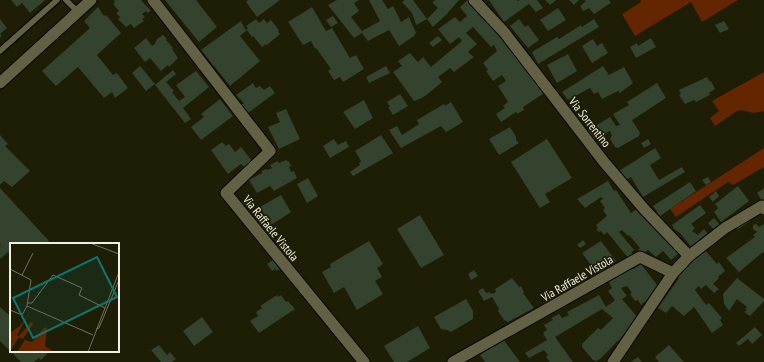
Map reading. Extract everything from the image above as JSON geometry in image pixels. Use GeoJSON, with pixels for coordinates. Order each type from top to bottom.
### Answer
{"type":"FeatureCollection","features":[{"type":"Feature","properties":{"kind":"street"},"geometry":{"type":"LineString","coordinates":[[0,83],[91,0]]}},
{"type":"Feature","properties":{"kind":"street","name":"Via Raffaele Vistola"},"geometry":{"type":"LineString","coordinates":[[152,0],[270,151],[226,193],[364,362]]}},
{"type":"Feature","properties":{"kind":"street","name":"Via Sorrentino"},"geometry":{"type":"LineString","coordinates":[[474,0],[504,32],[604,162],[645,210],[689,256]]}},
{"type":"Feature","properties":{"kind":"street"},"geometry":{"type":"LineString","coordinates":[[613,362],[673,273],[689,256],[725,228],[762,206],[764,209]]}},
{"type":"Feature","properties":{"kind":"street","name":"Via Raffaele Vistola"},"geometry":{"type":"LineString","coordinates":[[453,362],[640,257],[673,273]]}},
{"type":"Feature","properties":{"kind":"lane"},"geometry":{"type":"LineString","coordinates":[[0,51],[57,0]]}},
{"type":"Feature","properties":{"kind":"lane"},"geometry":{"type":"LineString","coordinates":[[66,0],[78,12]]}},
{"type":"Feature","properties":{"kind":"shaded area"},"geometry":{"type":"Polygon","coordinates":[[[640,0],[738,0],[702,22],[691,2],[635,36],[622,14],[641,2],[640,0]]]}},
{"type":"Feature","properties":{"kind":"shaded area"},"geometry":{"type":"Polygon","coordinates":[[[764,72],[764,111],[754,113],[741,110],[737,111],[715,126],[710,118],[719,111],[712,101],[764,72]]]}},
{"type":"Feature","properties":{"kind":"shaded area"},"geometry":{"type":"Polygon","coordinates":[[[764,148],[764,167],[733,185],[728,182],[676,217],[670,209],[764,148]]]}},
{"type":"Feature","properties":{"kind":"building"},"geometry":{"type":"Polygon","coordinates":[[[11,0],[45,0],[30,13],[22,3],[17,7],[11,0]]]}},
{"type":"Feature","properties":{"kind":"building"},"geometry":{"type":"Polygon","coordinates":[[[115,0],[141,0],[151,11],[147,13],[146,11],[142,14],[145,17],[142,19],[144,21],[134,28],[131,24],[126,27],[118,19],[120,17],[116,13],[119,11],[113,4],[115,3],[115,0]]]}},
{"type":"Feature","properties":{"kind":"building"},"geometry":{"type":"Polygon","coordinates":[[[165,0],[196,0],[217,27],[199,42],[165,0]]]}},
{"type":"Feature","properties":{"kind":"building"},"geometry":{"type":"Polygon","coordinates":[[[248,0],[280,0],[257,17],[246,2],[248,0]]]}},
{"type":"Feature","properties":{"kind":"building"},"geometry":{"type":"Polygon","coordinates":[[[337,0],[359,0],[354,3],[359,11],[351,17],[362,31],[380,21],[369,0],[382,0],[388,9],[393,6],[401,22],[409,17],[416,33],[399,46],[389,30],[368,41],[362,33],[354,38],[328,5],[337,0]]]}},
{"type":"Feature","properties":{"kind":"building"},"geometry":{"type":"Polygon","coordinates":[[[405,0],[413,0],[427,19],[416,25],[412,13],[402,2],[405,0]]]}},
{"type":"Feature","properties":{"kind":"building"},"geometry":{"type":"Polygon","coordinates":[[[436,0],[459,0],[433,27],[427,19],[438,8],[432,2],[436,0]]]}},
{"type":"Feature","properties":{"kind":"building"},"geometry":{"type":"Polygon","coordinates":[[[468,0],[530,71],[546,92],[523,107],[524,110],[517,114],[516,112],[501,122],[496,114],[505,108],[503,106],[508,102],[498,86],[506,81],[502,75],[493,81],[486,71],[488,70],[483,63],[497,51],[494,45],[491,47],[473,27],[466,33],[477,44],[468,52],[474,57],[454,72],[450,68],[438,77],[442,82],[422,98],[414,101],[393,72],[402,66],[398,61],[410,53],[418,62],[423,57],[431,67],[462,41],[459,37],[450,44],[438,29],[455,17],[460,22],[467,16],[460,7],[468,0]]]}},
{"type":"Feature","properties":{"kind":"building"},"geometry":{"type":"Polygon","coordinates":[[[489,0],[537,0],[543,8],[536,12],[529,4],[504,22],[489,0]]]}},
{"type":"Feature","properties":{"kind":"building"},"geometry":{"type":"Polygon","coordinates":[[[545,0],[556,0],[550,5],[545,0]]]}},
{"type":"Feature","properties":{"kind":"building"},"geometry":{"type":"Polygon","coordinates":[[[569,0],[579,0],[574,5],[569,0]]]}},
{"type":"Feature","properties":{"kind":"building"},"geometry":{"type":"Polygon","coordinates":[[[584,0],[609,0],[611,3],[594,14],[589,8],[583,11],[580,6],[586,1],[584,0]]]}},
{"type":"Feature","properties":{"kind":"building"},"geometry":{"type":"Polygon","coordinates":[[[98,7],[104,16],[106,15],[121,33],[97,55],[113,75],[117,73],[128,88],[115,98],[112,92],[104,98],[78,67],[56,86],[42,71],[90,28],[84,21],[98,7]]]}},
{"type":"Feature","properties":{"kind":"building"},"geometry":{"type":"Polygon","coordinates":[[[312,7],[326,31],[332,28],[350,58],[356,55],[364,69],[343,82],[340,77],[334,80],[328,71],[331,69],[316,48],[315,49],[311,41],[303,45],[288,22],[312,7]]]}},
{"type":"Feature","properties":{"kind":"building"},"geometry":{"type":"Polygon","coordinates":[[[558,8],[566,20],[548,31],[540,20],[558,8]]]}},
{"type":"Feature","properties":{"kind":"building"},"geometry":{"type":"Polygon","coordinates":[[[333,16],[338,23],[331,27],[326,20],[333,16]]]}},
{"type":"Feature","properties":{"kind":"building"},"geometry":{"type":"Polygon","coordinates":[[[0,19],[7,28],[0,34],[0,19]]]}},
{"type":"Feature","properties":{"kind":"building"},"geometry":{"type":"Polygon","coordinates":[[[256,19],[259,23],[264,19],[267,23],[271,20],[279,30],[278,31],[280,34],[267,45],[266,44],[262,47],[246,29],[248,28],[246,26],[256,19]]]}},
{"type":"Feature","properties":{"kind":"building"},"geometry":{"type":"Polygon","coordinates":[[[519,19],[525,27],[528,25],[539,40],[528,48],[510,26],[519,19]]]}},
{"type":"Feature","properties":{"kind":"building"},"geometry":{"type":"Polygon","coordinates":[[[594,19],[599,27],[538,64],[532,52],[557,37],[559,39],[581,25],[582,27],[594,19]]]}},
{"type":"Feature","properties":{"kind":"building"},"geometry":{"type":"Polygon","coordinates":[[[241,21],[246,31],[240,36],[260,61],[230,86],[201,50],[241,21]]]}},
{"type":"Feature","properties":{"kind":"building"},"geometry":{"type":"Polygon","coordinates":[[[724,21],[729,29],[720,33],[715,25],[724,21]]]}},
{"type":"Feature","properties":{"kind":"building"},"geometry":{"type":"Polygon","coordinates":[[[163,35],[173,48],[172,49],[178,58],[169,67],[168,65],[161,71],[150,58],[145,62],[134,48],[146,38],[152,46],[155,44],[157,39],[163,35]]]}},
{"type":"Feature","properties":{"kind":"building"},"geometry":{"type":"Polygon","coordinates":[[[438,36],[442,40],[433,47],[429,43],[438,36]]]}},
{"type":"Feature","properties":{"kind":"building"},"geometry":{"type":"Polygon","coordinates":[[[651,38],[656,47],[636,58],[630,47],[637,43],[638,46],[651,38]]]}},
{"type":"Feature","properties":{"kind":"building"},"geometry":{"type":"Polygon","coordinates":[[[593,39],[597,46],[602,43],[608,53],[592,63],[582,46],[593,39]]]}},
{"type":"Feature","properties":{"kind":"building"},"geometry":{"type":"Polygon","coordinates":[[[568,54],[577,71],[557,83],[547,65],[568,54]]]}},
{"type":"Feature","properties":{"kind":"building"},"geometry":{"type":"Polygon","coordinates":[[[140,66],[155,84],[146,91],[132,73],[140,66]]]}},
{"type":"Feature","properties":{"kind":"building"},"geometry":{"type":"Polygon","coordinates":[[[386,66],[390,73],[369,83],[366,77],[386,66]]]}},
{"type":"Feature","properties":{"kind":"building"},"geometry":{"type":"Polygon","coordinates":[[[603,66],[609,75],[624,67],[633,83],[620,93],[618,91],[602,99],[598,92],[594,94],[590,88],[568,100],[562,92],[603,66]]]}},
{"type":"Feature","properties":{"kind":"building"},"geometry":{"type":"Polygon","coordinates":[[[173,70],[176,74],[166,82],[174,91],[172,92],[179,101],[185,97],[176,85],[196,71],[209,87],[183,108],[191,119],[185,123],[155,85],[173,70]]]}},
{"type":"Feature","properties":{"kind":"building"},"geometry":{"type":"Polygon","coordinates":[[[707,77],[715,89],[709,93],[710,95],[696,102],[694,100],[685,104],[679,95],[681,94],[679,90],[707,77]]]}},
{"type":"Feature","properties":{"kind":"building"},"geometry":{"type":"Polygon","coordinates":[[[253,83],[256,88],[260,86],[264,90],[270,86],[275,93],[248,113],[242,105],[244,103],[236,95],[253,83]]]}},
{"type":"Feature","properties":{"kind":"building"},"geometry":{"type":"Polygon","coordinates":[[[657,83],[666,98],[632,120],[640,133],[639,136],[618,148],[615,147],[610,139],[612,135],[610,131],[593,140],[587,131],[610,117],[616,126],[620,125],[613,114],[629,105],[627,102],[657,83]]]}},
{"type":"Feature","properties":{"kind":"building"},"geometry":{"type":"Polygon","coordinates":[[[400,94],[408,106],[393,115],[387,102],[400,94]]]}},
{"type":"Feature","properties":{"kind":"building"},"geometry":{"type":"Polygon","coordinates":[[[220,99],[233,116],[201,140],[191,127],[204,117],[201,114],[220,99]]]}},
{"type":"Feature","properties":{"kind":"building"},"geometry":{"type":"Polygon","coordinates":[[[364,100],[373,118],[355,129],[343,112],[364,100]]]}},
{"type":"Feature","properties":{"kind":"building"},"geometry":{"type":"Polygon","coordinates":[[[451,102],[463,122],[446,132],[441,126],[401,148],[389,130],[397,126],[402,135],[419,124],[417,120],[444,104],[445,106],[451,102]]]}},
{"type":"Feature","properties":{"kind":"building"},"geometry":{"type":"Polygon","coordinates":[[[286,109],[300,139],[279,149],[268,127],[280,122],[276,113],[286,109]]]}},
{"type":"Feature","properties":{"kind":"building"},"geometry":{"type":"Polygon","coordinates":[[[510,127],[519,143],[499,155],[489,139],[510,127]]]}},
{"type":"Feature","properties":{"kind":"building"},"geometry":{"type":"Polygon","coordinates":[[[0,135],[8,144],[5,146],[30,171],[12,187],[4,181],[0,185],[0,135]]]}},
{"type":"Feature","properties":{"kind":"building"},"geometry":{"type":"Polygon","coordinates":[[[381,135],[393,153],[353,176],[350,172],[360,165],[359,163],[361,161],[355,151],[381,135]]]}},
{"type":"Feature","properties":{"kind":"building"},"geometry":{"type":"Polygon","coordinates":[[[334,139],[338,145],[346,141],[349,147],[330,158],[323,146],[334,139]]]}},
{"type":"Feature","properties":{"kind":"building"},"geometry":{"type":"Polygon","coordinates":[[[547,139],[572,178],[545,194],[550,202],[540,208],[511,162],[547,139]]]}},
{"type":"Feature","properties":{"kind":"building"},"geometry":{"type":"Polygon","coordinates":[[[648,139],[651,144],[644,148],[641,143],[648,139]]]}},
{"type":"Feature","properties":{"kind":"building"},"geometry":{"type":"Polygon","coordinates":[[[222,142],[226,146],[229,144],[235,152],[241,147],[252,161],[244,167],[241,164],[228,174],[211,150],[222,142]]]}},
{"type":"Feature","properties":{"kind":"building"},"geometry":{"type":"Polygon","coordinates":[[[655,148],[661,158],[650,165],[659,180],[682,167],[685,172],[643,197],[631,177],[626,180],[619,171],[655,148]]]}},
{"type":"Feature","properties":{"kind":"building"},"geometry":{"type":"Polygon","coordinates":[[[286,160],[291,166],[289,167],[291,172],[294,171],[297,178],[274,191],[270,186],[257,193],[249,180],[262,173],[262,171],[272,168],[270,165],[277,161],[279,163],[286,160]]]}},
{"type":"Feature","properties":{"kind":"building"},"geometry":{"type":"Polygon","coordinates":[[[708,177],[711,182],[706,185],[702,180],[708,177]]]}},
{"type":"Feature","properties":{"kind":"building"},"geometry":{"type":"Polygon","coordinates":[[[308,178],[318,196],[307,203],[297,184],[308,178]]]}},
{"type":"Feature","properties":{"kind":"building"},"geometry":{"type":"Polygon","coordinates":[[[608,181],[614,191],[616,190],[631,213],[638,208],[679,253],[671,260],[663,251],[656,257],[648,250],[642,255],[638,250],[640,248],[629,235],[628,236],[622,230],[619,232],[634,250],[631,252],[635,257],[630,260],[607,232],[604,235],[601,231],[599,232],[596,229],[598,228],[596,225],[607,216],[603,210],[605,208],[600,201],[603,199],[601,197],[585,208],[577,199],[608,181]]]}},
{"type":"Feature","properties":{"kind":"building"},"geometry":{"type":"Polygon","coordinates":[[[690,182],[696,191],[660,216],[653,206],[690,182]]]}},
{"type":"Feature","properties":{"kind":"building"},"geometry":{"type":"Polygon","coordinates":[[[738,186],[749,201],[721,222],[714,212],[718,208],[715,204],[738,186]]]}},
{"type":"Feature","properties":{"kind":"building"},"geometry":{"type":"Polygon","coordinates":[[[0,188],[49,241],[46,243],[10,243],[10,254],[8,252],[0,259],[0,188]]]}},
{"type":"Feature","properties":{"kind":"building"},"geometry":{"type":"Polygon","coordinates":[[[764,188],[764,200],[762,201],[757,193],[764,188]]]}},
{"type":"Feature","properties":{"kind":"building"},"geometry":{"type":"Polygon","coordinates":[[[716,191],[719,196],[713,202],[709,197],[716,191]]]}},
{"type":"Feature","properties":{"kind":"building"},"geometry":{"type":"Polygon","coordinates":[[[281,195],[291,212],[271,225],[260,207],[281,195]]]}},
{"type":"Feature","properties":{"kind":"building"},"geometry":{"type":"Polygon","coordinates":[[[700,205],[706,213],[691,224],[695,228],[692,231],[698,235],[704,229],[708,234],[692,248],[672,225],[700,205]]]}},
{"type":"Feature","properties":{"kind":"building"},"geometry":{"type":"Polygon","coordinates":[[[420,215],[444,255],[421,268],[397,229],[420,215]]]}},
{"type":"Feature","properties":{"kind":"building"},"geometry":{"type":"Polygon","coordinates":[[[714,218],[720,225],[714,230],[708,223],[714,218]]]}},
{"type":"Feature","properties":{"kind":"building"},"geometry":{"type":"Polygon","coordinates":[[[745,219],[747,223],[738,229],[735,226],[745,219]]]}},
{"type":"Feature","properties":{"kind":"building"},"geometry":{"type":"Polygon","coordinates":[[[756,224],[759,227],[764,224],[764,254],[763,252],[739,272],[726,258],[755,237],[753,235],[757,232],[753,229],[753,225],[756,224]]]}},
{"type":"Feature","properties":{"kind":"building"},"geometry":{"type":"Polygon","coordinates":[[[583,240],[586,244],[580,248],[577,245],[583,240]]]}},
{"type":"Feature","properties":{"kind":"building"},"geometry":{"type":"Polygon","coordinates":[[[369,241],[383,264],[377,268],[382,277],[375,281],[383,294],[357,310],[344,287],[334,293],[322,272],[331,267],[330,264],[369,241]]]}},
{"type":"Feature","properties":{"kind":"building"},"geometry":{"type":"Polygon","coordinates":[[[601,241],[616,261],[600,272],[599,270],[596,272],[582,253],[601,241]]]}},
{"type":"Feature","properties":{"kind":"building"},"geometry":{"type":"Polygon","coordinates":[[[704,249],[717,264],[719,262],[725,271],[713,284],[719,289],[714,293],[706,285],[701,289],[699,286],[695,290],[706,305],[709,303],[722,318],[720,320],[723,325],[712,333],[694,307],[684,316],[672,306],[666,313],[658,308],[679,278],[678,276],[684,270],[684,267],[696,258],[695,257],[704,249]]]}},
{"type":"Feature","properties":{"kind":"building"},"geometry":{"type":"Polygon","coordinates":[[[273,260],[280,269],[277,271],[275,269],[272,271],[267,264],[273,260]]]}},
{"type":"Feature","properties":{"kind":"building"},"geometry":{"type":"Polygon","coordinates":[[[641,264],[660,289],[641,305],[638,300],[635,301],[627,286],[621,288],[627,296],[622,299],[639,319],[600,359],[596,361],[593,360],[582,347],[582,344],[598,328],[601,330],[613,318],[602,309],[555,337],[573,362],[550,362],[546,357],[548,355],[544,350],[529,358],[525,353],[547,340],[543,333],[547,330],[544,325],[553,320],[551,318],[559,314],[562,318],[569,315],[567,312],[599,295],[606,307],[615,300],[608,291],[612,288],[608,281],[628,269],[633,269],[641,264]]]}},
{"type":"Feature","properties":{"kind":"building"},"geometry":{"type":"Polygon","coordinates":[[[474,270],[478,276],[471,280],[468,274],[474,270]]]}},
{"type":"Feature","properties":{"kind":"building"},"geometry":{"type":"Polygon","coordinates":[[[512,278],[519,287],[521,286],[524,292],[523,293],[534,308],[508,322],[504,320],[498,311],[499,309],[492,297],[484,301],[478,291],[483,288],[486,293],[489,292],[492,294],[496,292],[495,289],[512,278]]]}},
{"type":"Feature","properties":{"kind":"building"},"geometry":{"type":"Polygon","coordinates":[[[737,278],[764,299],[764,301],[750,316],[744,312],[747,310],[745,309],[747,307],[737,299],[729,311],[724,304],[723,294],[737,278]]]}},
{"type":"Feature","properties":{"kind":"building"},"geometry":{"type":"Polygon","coordinates":[[[277,295],[278,297],[281,295],[286,302],[288,301],[295,309],[259,333],[250,321],[258,316],[256,312],[262,308],[260,306],[277,295]]]}},
{"type":"Feature","properties":{"kind":"building"},"geometry":{"type":"Polygon","coordinates":[[[466,299],[473,311],[473,319],[451,332],[441,329],[434,317],[466,299]]]}},
{"type":"Feature","properties":{"kind":"building"},"geometry":{"type":"Polygon","coordinates":[[[0,307],[9,315],[10,314],[10,351],[0,341],[0,307]]]}},
{"type":"Feature","properties":{"kind":"building"},"geometry":{"type":"Polygon","coordinates":[[[202,317],[213,332],[194,346],[183,331],[202,317]]]}},
{"type":"Feature","properties":{"kind":"building"},"geometry":{"type":"Polygon","coordinates":[[[418,326],[430,348],[407,362],[394,362],[384,346],[418,326]]]}},
{"type":"Feature","properties":{"kind":"building"},"geometry":{"type":"Polygon","coordinates":[[[755,327],[762,335],[752,344],[748,339],[739,346],[736,343],[755,327]]]}},
{"type":"Feature","properties":{"kind":"building"},"geometry":{"type":"Polygon","coordinates":[[[503,339],[520,362],[485,362],[480,355],[503,339]]]}},
{"type":"Feature","properties":{"kind":"building"},"geometry":{"type":"Polygon","coordinates":[[[159,345],[167,355],[170,352],[176,359],[172,362],[161,362],[151,350],[159,345]]]}},
{"type":"Feature","properties":{"kind":"building"},"geometry":{"type":"Polygon","coordinates":[[[669,345],[684,362],[659,362],[655,357],[669,345]]]}},
{"type":"Feature","properties":{"kind":"building"},"geometry":{"type":"Polygon","coordinates":[[[11,352],[49,352],[41,360],[39,358],[34,362],[21,362],[11,352]]]}},
{"type":"Feature","properties":{"kind":"building"},"geometry":{"type":"Polygon","coordinates":[[[638,357],[642,362],[631,362],[638,357]]]}}]}
